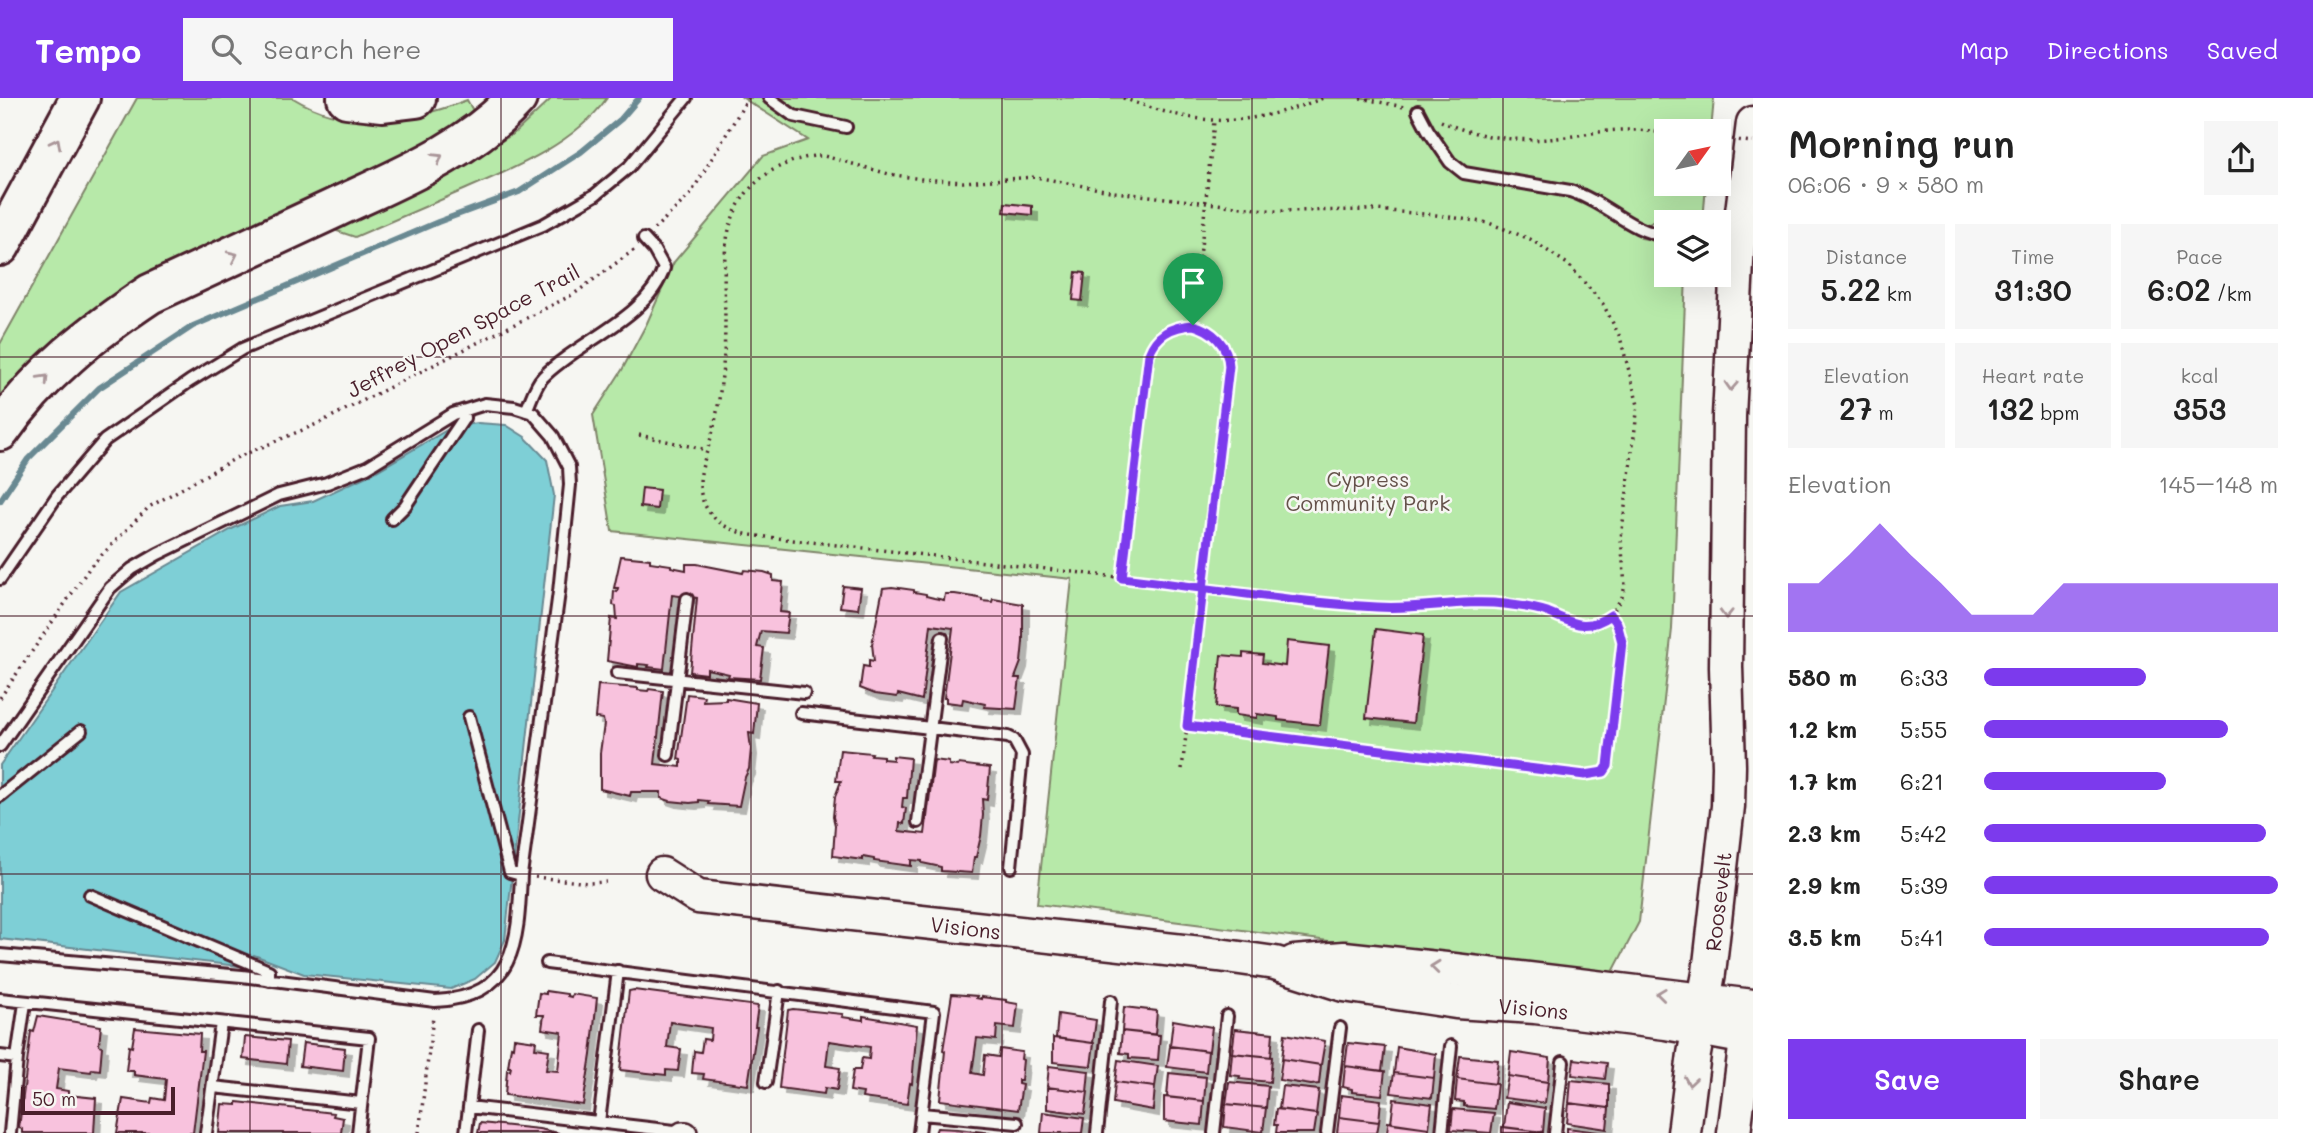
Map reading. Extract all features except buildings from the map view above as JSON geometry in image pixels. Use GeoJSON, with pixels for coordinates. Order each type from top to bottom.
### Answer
{"type":"FeatureCollection","features":[{"type":"Feature","properties":{"kind":"highway"},"geometry":{"type":"LineString","coordinates":[[0,246],[80,98]]}},
{"type":"Feature","properties":{"kind":"highway"},"geometry":{"type":"LineString","coordinates":[[347,98],[383,102],[416,98]]}},
{"type":"Feature","properties":{"kind":"highway"},"geometry":{"type":"LineString","coordinates":[[0,431],[15,410],[63,358],[150,294],[425,165],[476,134],[499,117],[517,98]]}},
{"type":"Feature","properties":{"kind":"street","name":"Roosevelt"},"geometry":{"type":"LineString","coordinates":[[1684,1133],[1693,1054],[1702,1015],[1728,806],[1730,766],[1726,667],[1733,244],[1753,123]]}},
{"type":"Feature","properties":{"kind":"street","name":"Visions"},"geometry":{"type":"LineString","coordinates":[[662,874],[698,897],[1205,953],[1275,963],[1345,985],[1456,1002],[1535,1007],[1666,1023],[1752,1000]]}},
{"type":"Feature","properties":{"kind":"street"},"geometry":{"type":"LineString","coordinates":[[1734,1133],[1749,1038],[1752,1000]]}},
{"type":"Feature","properties":{"kind":"street","name":"Visions"},"geometry":{"type":"LineString","coordinates":[[1702,1015],[1749,1038]]}},
{"type":"Feature","properties":{"kind":"lane"},"geometry":{"type":"LineString","coordinates":[[0,579],[57,496],[105,440],[190,381],[242,349],[542,225],[595,195],[629,167],[686,98]]}},
{"type":"Feature","properties":{"kind":"lane"},"geometry":{"type":"LineString","coordinates":[[769,98],[794,116],[845,127]]}},
{"type":"Feature","properties":{"kind":"lane"},"geometry":{"type":"LineString","coordinates":[[1418,111],[1450,162],[1465,173],[1587,196],[1636,227],[1654,232]]}},
{"type":"Feature","properties":{"kind":"lane"},"geometry":{"type":"LineString","coordinates":[[526,411],[542,378],[617,323],[642,301],[661,279],[664,268],[644,239]]}},
{"type":"Feature","properties":{"kind":"lane"},"geometry":{"type":"LineString","coordinates":[[0,746],[110,588],[132,569],[279,495],[327,483],[367,467],[453,414],[485,404],[526,411],[533,413],[553,436],[569,467],[570,485],[558,605],[521,875],[519,915],[513,953],[502,973],[480,990],[460,1000],[435,1001],[269,980],[0,955]]}},
{"type":"Feature","properties":{"kind":"lane"},"geometry":{"type":"LineString","coordinates":[[392,519],[405,506],[464,418],[463,411]]}},
{"type":"Feature","properties":{"kind":"lane"},"geometry":{"type":"LineString","coordinates":[[668,755],[687,599]]}},
{"type":"Feature","properties":{"kind":"lane"},"geometry":{"type":"LineString","coordinates":[[918,822],[942,638]]}},
{"type":"Feature","properties":{"kind":"lane"},"geometry":{"type":"LineString","coordinates":[[617,673],[804,693]]}},
{"type":"Feature","properties":{"kind":"lane"},"geometry":{"type":"LineString","coordinates":[[801,713],[1008,737],[1014,740],[1022,755],[1011,867]]}},
{"type":"Feature","properties":{"kind":"lane"},"geometry":{"type":"LineString","coordinates":[[469,717],[510,872],[521,875]]}},
{"type":"Feature","properties":{"kind":"lane"},"geometry":{"type":"LineString","coordinates":[[0,796],[81,732]]}},
{"type":"Feature","properties":{"kind":"lane"},"geometry":{"type":"LineString","coordinates":[[90,895],[269,971],[269,980]]}},
{"type":"Feature","properties":{"kind":"lane"},"geometry":{"type":"LineString","coordinates":[[547,963],[934,1012],[919,1133]]}},
{"type":"Feature","properties":{"kind":"lane"},"geometry":{"type":"LineString","coordinates":[[599,1122],[618,971]]}},
{"type":"Feature","properties":{"kind":"lane"},"geometry":{"type":"LineString","coordinates":[[766,1082],[779,991]]}},
{"type":"Feature","properties":{"kind":"lane"},"geometry":{"type":"LineString","coordinates":[[0,999],[369,1038],[358,1133]]}},
{"type":"Feature","properties":{"kind":"lane"},"geometry":{"type":"LineString","coordinates":[[1097,1133],[1111,1001]]}},
{"type":"Feature","properties":{"kind":"lane"},"geometry":{"type":"LineString","coordinates":[[10,1133],[25,1003]]}},
{"type":"Feature","properties":{"kind":"lane"},"geometry":{"type":"LineString","coordinates":[[1214,1133],[1227,1016]]}},
{"type":"Feature","properties":{"kind":"lane"},"geometry":{"type":"LineString","coordinates":[[206,1133],[221,1023]]}},
{"type":"Feature","properties":{"kind":"lane"},"geometry":{"type":"LineString","coordinates":[[1327,1133],[1340,1028]]}},
{"type":"Feature","properties":{"kind":"lane"},"geometry":{"type":"LineString","coordinates":[[466,1133],[478,1030]]}},
{"type":"Feature","properties":{"kind":"lane"},"geometry":{"type":"LineString","coordinates":[[1442,1133],[1451,1046]]}},
{"type":"Feature","properties":{"kind":"lane"},"geometry":{"type":"LineString","coordinates":[[0,1056],[17,1058]]}},
{"type":"Feature","properties":{"kind":"lane"},"geometry":{"type":"LineString","coordinates":[[1555,1133],[1563,1062]]}},
{"type":"Feature","properties":{"kind":"lane"},"geometry":{"type":"LineString","coordinates":[[213,1087],[361,1103]]}},
{"type":"Feature","properties":{"kind":"lane"},"geometry":{"type":"LineString","coordinates":[[469,1107],[684,1133]]}},
{"type":"Feature","properties":{"kind":"lane"},"geometry":{"type":"LineString","coordinates":[[922,1114],[1017,1123]]}},
{"type":"Feature","properties":{"kind":"path","name":"Jeffrey Open Space Trail"},"geometry":{"type":"LineString","coordinates":[[0,698],[90,568],[149,507],[236,458],[319,423],[574,294],[630,254],[690,195],[748,98]]}},
{"type":"Feature","properties":{"kind":"path"},"geometry":{"type":"LineString","coordinates":[[1123,98],[1162,111],[1214,121],[1299,108],[1323,98]]}},
{"type":"Feature","properties":{"kind":"path"},"geometry":{"type":"LineString","coordinates":[[1360,98],[1418,111],[1457,129],[1503,138],[1554,139],[1596,132],[1654,132]]}},
{"type":"Feature","properties":{"kind":"path"},"geometry":{"type":"LineString","coordinates":[[1193,325],[1214,121]]}},
{"type":"Feature","properties":{"kind":"path"},"geometry":{"type":"LineString","coordinates":[[1731,139],[1753,142]]}},
{"type":"Feature","properties":{"kind":"path"},"geometry":{"type":"LineString","coordinates":[[814,156],[824,156],[889,174],[921,179],[963,182],[1019,177],[1048,178],[1106,191],[1275,211],[1384,210],[1489,223],[1530,239],[1561,259],[1583,279],[1603,304],[1620,337],[1638,405],[1620,538],[1625,586],[1618,607],[1611,615],[1594,623],[1580,625],[1535,608],[1504,604],[1467,602],[1378,607],[739,533],[718,521],[702,498],[700,480],[707,450],[723,369],[723,270],[727,233],[736,210],[755,184],[777,168],[814,156]]}},
{"type":"Feature","properties":{"kind":"path"},"geometry":{"type":"LineString","coordinates":[[1122,578],[1149,354],[1156,341],[1167,331],[1184,326],[1202,327],[1216,337],[1226,351],[1228,360],[1182,769]]}},
{"type":"Feature","properties":{"kind":"path"},"geometry":{"type":"LineString","coordinates":[[639,435],[707,450]]}},
{"type":"Feature","properties":{"kind":"path"},"geometry":{"type":"LineString","coordinates":[[1187,726],[1558,772],[1597,774],[1604,772],[1608,766],[1622,642],[1617,623],[1611,615]]}},
{"type":"Feature","properties":{"kind":"path"},"geometry":{"type":"LineString","coordinates":[[521,875],[589,883],[606,882]]}},
{"type":"Feature","properties":{"kind":"path"},"geometry":{"type":"LineString","coordinates":[[419,1133],[433,1013]]}},
{"type":"Feature","properties":{"kind":"green space"},"geometry":{"type":"Polygon","coordinates":[[[137,98],[293,98],[335,115],[379,120],[424,114],[467,100],[476,116],[0,404],[0,344],[137,98]]]}},
{"type":"Feature","properties":{"kind":"green space"},"geometry":{"type":"Polygon","coordinates":[[[552,98],[607,98],[593,115],[559,143],[520,165],[355,237],[334,230],[476,158],[517,131],[552,98]]]}},
{"type":"Feature","properties":{"kind":"green space","name":"Cypress Community Park"},"geometry":{"type":"Polygon","coordinates":[[[743,98],[1714,98],[1712,119],[1654,119],[1654,196],[1705,196],[1704,210],[1654,210],[1654,222],[1651,222],[1641,238],[1654,240],[1654,287],[1686,287],[1672,629],[1639,922],[1612,974],[1574,972],[1037,904],[1072,579],[612,531],[593,415],[622,370],[647,323],[674,262],[763,156],[808,140],[743,98]]]}},
{"type":"Feature","properties":{"kind":"water"},"geometry":{"type":"Polygon","coordinates":[[[478,423],[506,425],[525,437],[547,460],[554,495],[505,940],[495,962],[475,979],[451,989],[304,974],[254,955],[247,967],[0,939],[0,765],[121,592],[232,529],[280,506],[313,501],[373,473],[452,427],[478,423]]]}},
{"type":"Feature","properties":{"kind":"waterway"},"geometry":{"type":"LineString","coordinates":[[0,501],[28,459],[99,388],[193,326],[438,222],[519,192],[581,152],[621,119],[639,98]]}},
{"type":"Feature","properties":{"kind":"route"},"geometry":{"type":"LineString","coordinates":[[1193,325],[1167,331],[1156,341],[1149,354],[1122,578],[1204,587],[1378,607],[1467,602],[1504,604],[1546,611],[1572,624],[1580,625],[1594,623],[1611,615],[1617,623],[1622,642],[1608,766],[1604,772],[1585,775],[1187,726],[1204,587],[1229,366],[1221,343],[1210,332],[1193,325]]}}]}
